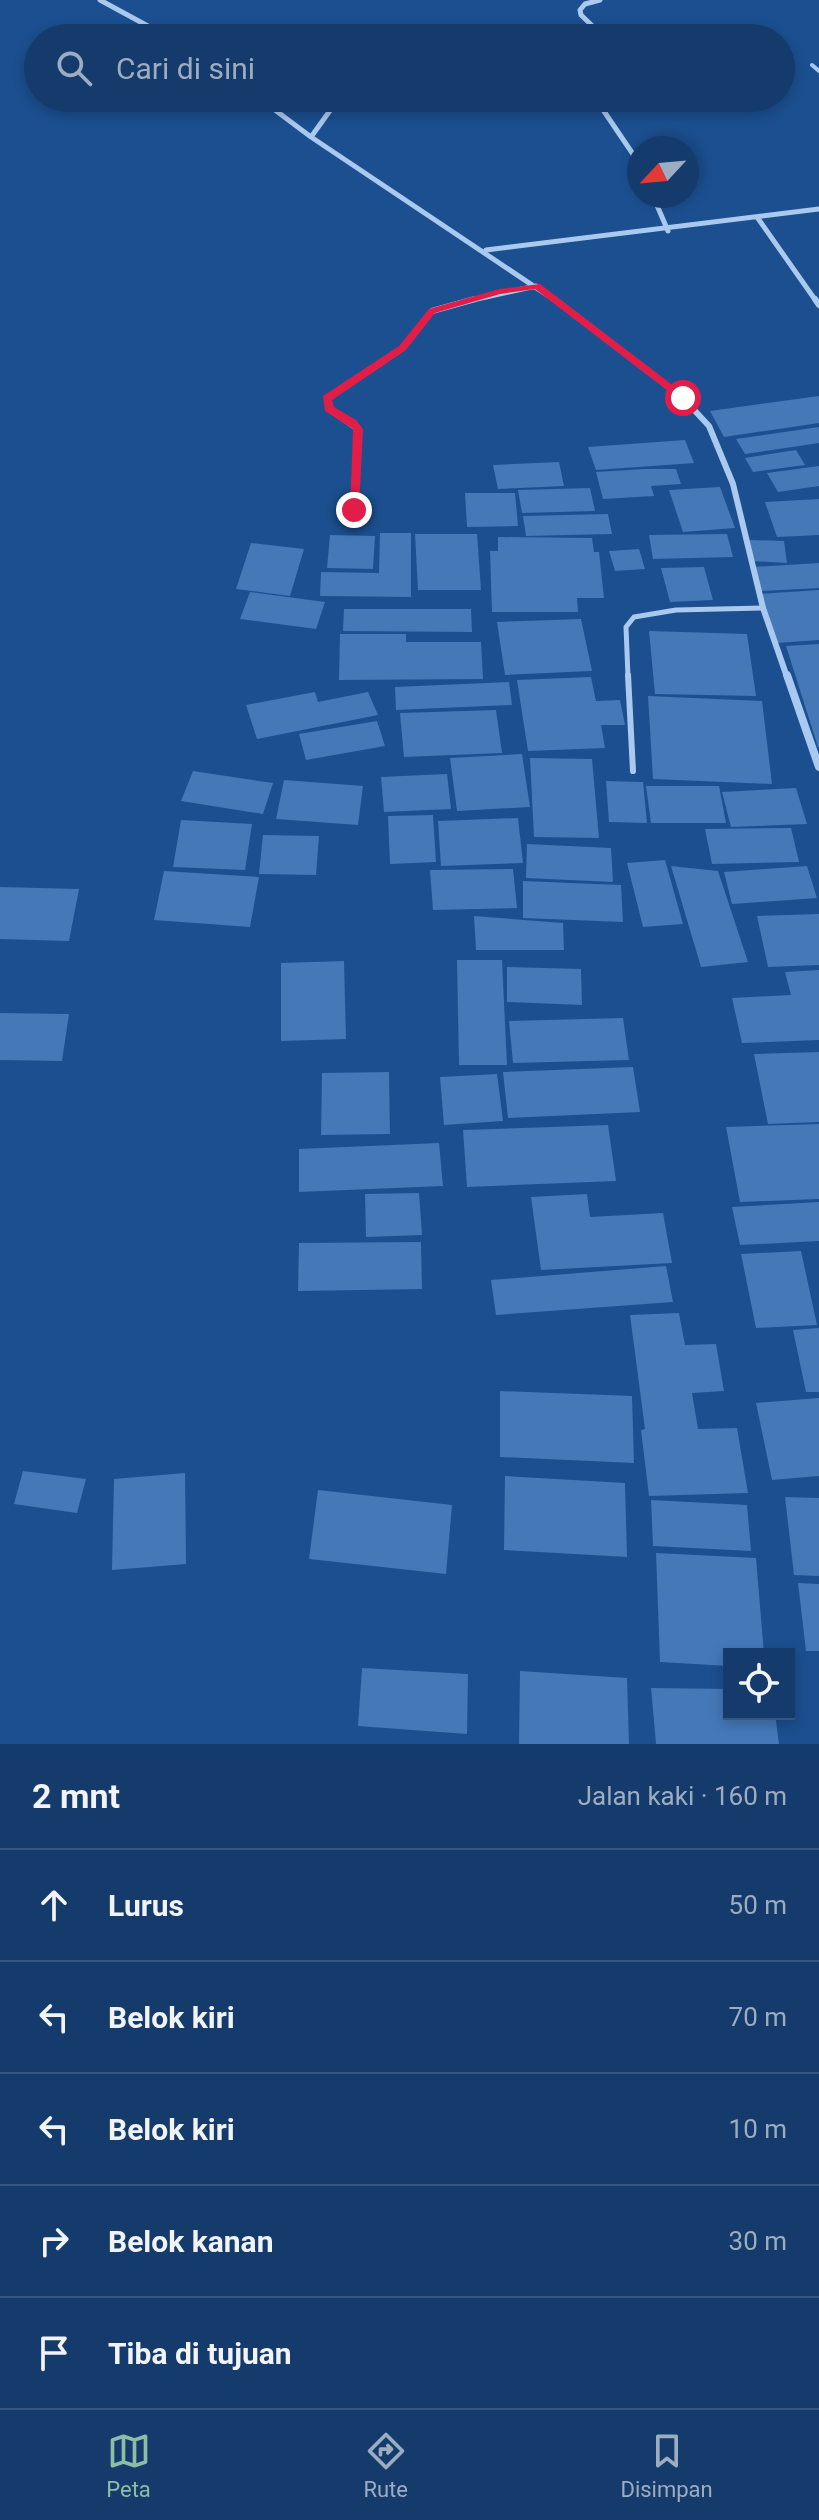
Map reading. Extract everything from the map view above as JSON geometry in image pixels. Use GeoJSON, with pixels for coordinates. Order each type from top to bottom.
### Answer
{"type":"FeatureCollection","features":[{"type":"Feature","properties":{"kind":"street"},"geometry":{"type":"LineString","coordinates":[[100,0],[144,24]]}},
{"type":"Feature","properties":{"kind":"street"},"geometry":{"type":"LineString","coordinates":[[590,24],[580,10],[585,4],[600,0]]}},
{"type":"Feature","properties":{"kind":"street"},"geometry":{"type":"LineString","coordinates":[[278,112],[537,286],[683,398],[709,426],[733,484],[763,608],[819,767]]}},
{"type":"Feature","properties":{"kind":"street"},"geometry":{"type":"LineString","coordinates":[[311,137],[329,112]]}},
{"type":"Feature","properties":{"kind":"street"},"geometry":{"type":"LineString","coordinates":[[604,112],[627,145]]}},
{"type":"Feature","properties":{"kind":"street"},"geometry":{"type":"LineString","coordinates":[[658,208],[668,231]]}},
{"type":"Feature","properties":{"kind":"street"},"geometry":{"type":"LineString","coordinates":[[485,250],[572,238],[668,231],[819,209]]}},
{"type":"Feature","properties":{"kind":"street"},"geometry":{"type":"LineString","coordinates":[[757,217],[819,305]]}},
{"type":"Feature","properties":{"kind":"street"},"geometry":{"type":"LineString","coordinates":[[354,510],[358,429],[329,409],[327,399],[403,348],[432,311],[499,292],[537,286]]}},
{"type":"Feature","properties":{"kind":"lane"},"geometry":{"type":"LineString","coordinates":[[812,65],[819,71]]}},
{"type":"Feature","properties":{"kind":"lane"},"geometry":{"type":"LineString","coordinates":[[633,771],[626,627],[634,617],[661,612],[763,608]]}},
{"type":"Feature","properties":{"kind":"building"},"geometry":{"type":"Polygon","coordinates":[[[819,396],[819,423],[724,437],[710,411],[819,396]]]}},
{"type":"Feature","properties":{"kind":"building"},"geometry":{"type":"Polygon","coordinates":[[[819,427],[819,443],[745,454],[736,439],[819,427]]]}},
{"type":"Feature","properties":{"kind":"building"},"geometry":{"type":"Polygon","coordinates":[[[685,440],[694,463],[596,470],[588,447],[685,440]]]}},
{"type":"Feature","properties":{"kind":"building"},"geometry":{"type":"Polygon","coordinates":[[[796,450],[805,465],[753,472],[745,458],[796,450]]]}},
{"type":"Feature","properties":{"kind":"building"},"geometry":{"type":"Polygon","coordinates":[[[559,462],[564,486],[498,489],[493,465],[559,462]]]}},
{"type":"Feature","properties":{"kind":"building"},"geometry":{"type":"Polygon","coordinates":[[[819,466],[819,486],[778,492],[767,473],[819,466]]]}},
{"type":"Feature","properties":{"kind":"building"},"geometry":{"type":"Polygon","coordinates":[[[676,469],[681,484],[651,486],[654,496],[603,499],[596,472],[676,469]]]}},
{"type":"Feature","properties":{"kind":"building"},"geometry":{"type":"Polygon","coordinates":[[[720,487],[735,528],[683,532],[669,490],[720,487]]]}},
{"type":"Feature","properties":{"kind":"building"},"geometry":{"type":"Polygon","coordinates":[[[590,488],[595,511],[522,513],[518,490],[590,488]]]}},
{"type":"Feature","properties":{"kind":"building"},"geometry":{"type":"Polygon","coordinates":[[[465,493],[515,493],[518,526],[467,527],[465,493]]]}},
{"type":"Feature","properties":{"kind":"building"},"geometry":{"type":"Polygon","coordinates":[[[819,499],[819,535],[777,537],[765,502],[819,499]]]}},
{"type":"Feature","properties":{"kind":"building"},"geometry":{"type":"Polygon","coordinates":[[[608,514],[612,534],[526,536],[523,516],[608,514]]]}},
{"type":"Feature","properties":{"kind":"building"},"geometry":{"type":"Polygon","coordinates":[[[380,533],[411,533],[411,597],[320,596],[321,572],[379,573],[380,533]]]}},
{"type":"Feature","properties":{"kind":"building"},"geometry":{"type":"Polygon","coordinates":[[[415,534],[477,534],[481,590],[418,590],[415,534]]]}},
{"type":"Feature","properties":{"kind":"building"},"geometry":{"type":"Polygon","coordinates":[[[727,534],[733,557],[653,559],[649,535],[727,534]]]}},
{"type":"Feature","properties":{"kind":"building"},"geometry":{"type":"Polygon","coordinates":[[[330,535],[375,536],[373,569],[327,568],[330,535]]]}},
{"type":"Feature","properties":{"kind":"building"},"geometry":{"type":"Polygon","coordinates":[[[498,537],[592,538],[594,552],[599,552],[604,598],[577,598],[578,612],[492,612],[490,551],[498,551],[498,537]]]}},
{"type":"Feature","properties":{"kind":"building"},"geometry":{"type":"Polygon","coordinates":[[[750,540],[784,541],[787,563],[753,561],[750,540]]]}},
{"type":"Feature","properties":{"kind":"building"},"geometry":{"type":"Polygon","coordinates":[[[251,543],[304,549],[290,596],[236,589],[251,543]]]}},
{"type":"Feature","properties":{"kind":"building"},"geometry":{"type":"Polygon","coordinates":[[[639,549],[645,569],[615,571],[609,551],[639,549]]]}},
{"type":"Feature","properties":{"kind":"building"},"geometry":{"type":"Polygon","coordinates":[[[819,563],[819,588],[760,591],[752,567],[819,563]]]}},
{"type":"Feature","properties":{"kind":"building"},"geometry":{"type":"Polygon","coordinates":[[[704,567],[713,600],[670,602],[661,568],[704,567]]]}},
{"type":"Feature","properties":{"kind":"building"},"geometry":{"type":"Polygon","coordinates":[[[819,590],[819,640],[776,643],[759,594],[819,590]]]}},
{"type":"Feature","properties":{"kind":"building"},"geometry":{"type":"Polygon","coordinates":[[[250,592],[325,602],[316,629],[240,619],[250,592]]]}},
{"type":"Feature","properties":{"kind":"building"},"geometry":{"type":"Polygon","coordinates":[[[344,609],[471,609],[472,632],[343,631],[344,609]]]}},
{"type":"Feature","properties":{"kind":"building"},"geometry":{"type":"Polygon","coordinates":[[[581,619],[592,671],[505,675],[497,622],[581,619]]]}},
{"type":"Feature","properties":{"kind":"building"},"geometry":{"type":"Polygon","coordinates":[[[649,631],[747,634],[756,696],[655,694],[649,631]]]}},
{"type":"Feature","properties":{"kind":"building"},"geometry":{"type":"Polygon","coordinates":[[[340,634],[406,634],[406,642],[481,642],[483,679],[339,680],[340,634]]]}},
{"type":"Feature","properties":{"kind":"building"},"geometry":{"type":"Polygon","coordinates":[[[819,644],[819,747],[818,747],[786,646],[819,644]]]}},
{"type":"Feature","properties":{"kind":"building"},"geometry":{"type":"Polygon","coordinates":[[[591,677],[596,701],[620,700],[625,725],[601,725],[605,748],[528,751],[517,680],[591,677]]]}},
{"type":"Feature","properties":{"kind":"building"},"geometry":{"type":"Polygon","coordinates":[[[509,682],[512,705],[396,710],[395,687],[509,682]]]}},
{"type":"Feature","properties":{"kind":"building"},"geometry":{"type":"Polygon","coordinates":[[[315,692],[318,702],[368,692],[378,715],[257,739],[246,705],[315,692]]]}},
{"type":"Feature","properties":{"kind":"building"},"geometry":{"type":"Polygon","coordinates":[[[648,696],[762,701],[772,784],[653,779],[648,696]]]}},
{"type":"Feature","properties":{"kind":"building"},"geometry":{"type":"Polygon","coordinates":[[[496,710],[502,753],[404,757],[400,713],[496,710]]]}},
{"type":"Feature","properties":{"kind":"building"},"geometry":{"type":"Polygon","coordinates":[[[377,721],[385,746],[306,760],[299,734],[377,721]]]}},
{"type":"Feature","properties":{"kind":"building"},"geometry":{"type":"Polygon","coordinates":[[[522,754],[530,807],[457,811],[450,758],[522,754]]]}},
{"type":"Feature","properties":{"kind":"building"},"geometry":{"type":"Polygon","coordinates":[[[530,758],[592,759],[599,838],[534,837],[530,758]]]}},
{"type":"Feature","properties":{"kind":"building"},"geometry":{"type":"Polygon","coordinates":[[[193,771],[273,783],[263,814],[181,801],[193,771]]]}},
{"type":"Feature","properties":{"kind":"building"},"geometry":{"type":"Polygon","coordinates":[[[447,774],[451,809],[384,812],[381,777],[447,774]]]}},
{"type":"Feature","properties":{"kind":"building"},"geometry":{"type":"Polygon","coordinates":[[[284,780],[363,786],[358,825],[276,819],[284,780]]]}},
{"type":"Feature","properties":{"kind":"building"},"geometry":{"type":"Polygon","coordinates":[[[606,781],[643,782],[647,823],[609,822],[606,781]]]}},
{"type":"Feature","properties":{"kind":"building"},"geometry":{"type":"Polygon","coordinates":[[[646,786],[719,786],[726,823],[651,823],[646,786]]]}},
{"type":"Feature","properties":{"kind":"building"},"geometry":{"type":"Polygon","coordinates":[[[796,788],[807,824],[731,827],[722,792],[796,788]]]}},
{"type":"Feature","properties":{"kind":"building"},"geometry":{"type":"Polygon","coordinates":[[[433,815],[436,862],[390,864],[388,816],[433,815]]]}},
{"type":"Feature","properties":{"kind":"building"},"geometry":{"type":"Polygon","coordinates":[[[518,818],[523,863],[441,866],[438,821],[518,818]]]}},
{"type":"Feature","properties":{"kind":"building"},"geometry":{"type":"Polygon","coordinates":[[[181,820],[252,824],[245,870],[173,867],[181,820]]]}},
{"type":"Feature","properties":{"kind":"building"},"geometry":{"type":"Polygon","coordinates":[[[791,828],[799,862],[712,864],[705,829],[791,828]]]}},
{"type":"Feature","properties":{"kind":"building"},"geometry":{"type":"Polygon","coordinates":[[[263,835],[319,836],[316,875],[259,874],[263,835]]]}},
{"type":"Feature","properties":{"kind":"building"},"geometry":{"type":"Polygon","coordinates":[[[527,844],[611,848],[613,882],[526,878],[527,844]]]}},
{"type":"Feature","properties":{"kind":"building"},"geometry":{"type":"Polygon","coordinates":[[[665,860],[683,924],[643,927],[627,863],[665,860]]]}},
{"type":"Feature","properties":{"kind":"building"},"geometry":{"type":"Polygon","coordinates":[[[671,866],[718,871],[748,962],[701,967],[671,866]]]}},
{"type":"Feature","properties":{"kind":"building"},"geometry":{"type":"Polygon","coordinates":[[[807,866],[817,898],[732,904],[724,872],[807,866]]]}},
{"type":"Feature","properties":{"kind":"building"},"geometry":{"type":"Polygon","coordinates":[[[513,869],[517,908],[433,910],[430,870],[513,869]]]}},
{"type":"Feature","properties":{"kind":"building"},"geometry":{"type":"Polygon","coordinates":[[[164,871],[259,877],[250,927],[154,920],[164,871]]]}},
{"type":"Feature","properties":{"kind":"building"},"geometry":{"type":"Polygon","coordinates":[[[523,881],[621,885],[623,922],[523,918],[523,881]]]}},
{"type":"Feature","properties":{"kind":"building"},"geometry":{"type":"Polygon","coordinates":[[[0,887],[79,889],[69,941],[0,939],[0,887]]]}},
{"type":"Feature","properties":{"kind":"building"},"geometry":{"type":"Polygon","coordinates":[[[819,914],[819,965],[768,967],[757,916],[819,914]]]}},
{"type":"Feature","properties":{"kind":"building"},"geometry":{"type":"Polygon","coordinates":[[[474,916],[563,923],[564,950],[476,950],[474,916]]]}},
{"type":"Feature","properties":{"kind":"building"},"geometry":{"type":"Polygon","coordinates":[[[457,960],[502,960],[507,1065],[459,1065],[457,960]]]}},
{"type":"Feature","properties":{"kind":"building"},"geometry":{"type":"Polygon","coordinates":[[[344,961],[346,1039],[281,1041],[281,963],[344,961]]]}},
{"type":"Feature","properties":{"kind":"building"},"geometry":{"type":"Polygon","coordinates":[[[507,967],[581,969],[582,1005],[507,1002],[507,967]]]}},
{"type":"Feature","properties":{"kind":"building"},"geometry":{"type":"Polygon","coordinates":[[[819,970],[819,1040],[742,1043],[732,998],[791,995],[785,972],[819,970]]]}},
{"type":"Feature","properties":{"kind":"building"},"geometry":{"type":"Polygon","coordinates":[[[0,1013],[69,1014],[62,1061],[0,1060],[0,1013]]]}},
{"type":"Feature","properties":{"kind":"building"},"geometry":{"type":"Polygon","coordinates":[[[623,1018],[629,1060],[513,1063],[509,1021],[623,1018]]]}},
{"type":"Feature","properties":{"kind":"building"},"geometry":{"type":"Polygon","coordinates":[[[819,1052],[819,1122],[768,1124],[754,1054],[819,1052]]]}},
{"type":"Feature","properties":{"kind":"building"},"geometry":{"type":"Polygon","coordinates":[[[633,1067],[640,1112],[508,1118],[503,1072],[633,1067]]]}},
{"type":"Feature","properties":{"kind":"building"},"geometry":{"type":"Polygon","coordinates":[[[389,1072],[390,1134],[321,1135],[322,1073],[389,1072]]]}},
{"type":"Feature","properties":{"kind":"building"},"geometry":{"type":"Polygon","coordinates":[[[497,1074],[503,1121],[444,1125],[440,1077],[497,1074]]]}},
{"type":"Feature","properties":{"kind":"building"},"geometry":{"type":"Polygon","coordinates":[[[819,1124],[819,1199],[740,1202],[726,1127],[819,1124]]]}},
{"type":"Feature","properties":{"kind":"building"},"geometry":{"type":"Polygon","coordinates":[[[608,1125],[616,1181],[467,1187],[463,1130],[608,1125]]]}},
{"type":"Feature","properties":{"kind":"building"},"geometry":{"type":"Polygon","coordinates":[[[439,1143],[443,1186],[299,1192],[299,1149],[439,1143]]]}},
{"type":"Feature","properties":{"kind":"building"},"geometry":{"type":"Polygon","coordinates":[[[419,1193],[422,1235],[366,1237],[365,1194],[419,1193]]]}},
{"type":"Feature","properties":{"kind":"building"},"geometry":{"type":"Polygon","coordinates":[[[587,1194],[590,1217],[663,1213],[672,1263],[541,1270],[531,1197],[587,1194]]]}},
{"type":"Feature","properties":{"kind":"building"},"geometry":{"type":"Polygon","coordinates":[[[819,1202],[819,1241],[740,1245],[732,1207],[819,1202]]]}},
{"type":"Feature","properties":{"kind":"building"},"geometry":{"type":"Polygon","coordinates":[[[421,1242],[422,1289],[298,1291],[299,1243],[421,1242]]]}},
{"type":"Feature","properties":{"kind":"building"},"geometry":{"type":"Polygon","coordinates":[[[801,1251],[817,1325],[756,1328],[741,1254],[801,1251]]]}},
{"type":"Feature","properties":{"kind":"building"},"geometry":{"type":"Polygon","coordinates":[[[666,1266],[673,1302],[496,1315],[491,1280],[666,1266]]]}},
{"type":"Feature","properties":{"kind":"building"},"geometry":{"type":"Polygon","coordinates":[[[679,1313],[685,1345],[716,1344],[724,1391],[692,1393],[698,1429],[737,1428],[748,1493],[649,1496],[641,1430],[645,1429],[630,1315],[679,1313]]]}},
{"type":"Feature","properties":{"kind":"building"},"geometry":{"type":"Polygon","coordinates":[[[819,1328],[819,1392],[806,1392],[793,1330],[819,1328]]]}},
{"type":"Feature","properties":{"kind":"building"},"geometry":{"type":"Polygon","coordinates":[[[500,1391],[632,1396],[634,1463],[500,1457],[500,1391]]]}},
{"type":"Feature","properties":{"kind":"building"},"geometry":{"type":"Polygon","coordinates":[[[819,1398],[819,1476],[772,1480],[756,1403],[819,1398]]]}},
{"type":"Feature","properties":{"kind":"building"},"geometry":{"type":"Polygon","coordinates":[[[23,1471],[86,1479],[77,1513],[14,1504],[23,1471]]]}},
{"type":"Feature","properties":{"kind":"building"},"geometry":{"type":"Polygon","coordinates":[[[185,1473],[186,1564],[112,1570],[114,1479],[185,1473]]]}},
{"type":"Feature","properties":{"kind":"building"},"geometry":{"type":"Polygon","coordinates":[[[505,1476],[625,1483],[627,1557],[504,1550],[505,1476]]]}},
{"type":"Feature","properties":{"kind":"building"},"geometry":{"type":"Polygon","coordinates":[[[318,1490],[452,1505],[446,1574],[309,1559],[318,1490]]]}},
{"type":"Feature","properties":{"kind":"building"},"geometry":{"type":"Polygon","coordinates":[[[785,1497],[819,1498],[819,1576],[794,1575],[785,1497]]]}},
{"type":"Feature","properties":{"kind":"building"},"geometry":{"type":"Polygon","coordinates":[[[651,1500],[747,1505],[751,1551],[653,1546],[651,1500]]]}},
{"type":"Feature","properties":{"kind":"building"},"geometry":{"type":"Polygon","coordinates":[[[656,1553],[756,1558],[764,1648],[723,1648],[723,1666],[660,1662],[656,1553]]]}},
{"type":"Feature","properties":{"kind":"building"},"geometry":{"type":"Polygon","coordinates":[[[798,1583],[819,1584],[819,1651],[806,1651],[798,1583]]]}},
{"type":"Feature","properties":{"kind":"building"},"geometry":{"type":"Polygon","coordinates":[[[362,1668],[468,1674],[467,1734],[358,1726],[362,1668]]]}},
{"type":"Feature","properties":{"kind":"building"},"geometry":{"type":"Polygon","coordinates":[[[520,1671],[627,1678],[629,1744],[519,1744],[520,1671]]]}},
{"type":"Feature","properties":{"kind":"building"},"geometry":{"type":"Polygon","coordinates":[[[651,1688],[723,1689],[723,1720],[776,1720],[779,1744],[656,1744],[651,1688]]]}},
{"type":"Feature","properties":{"kind":"route"},"geometry":{"type":"LineString","coordinates":[[354,510],[358,429],[329,409],[327,399],[403,348],[432,311],[499,292],[537,286],[683,398]]}}]}
